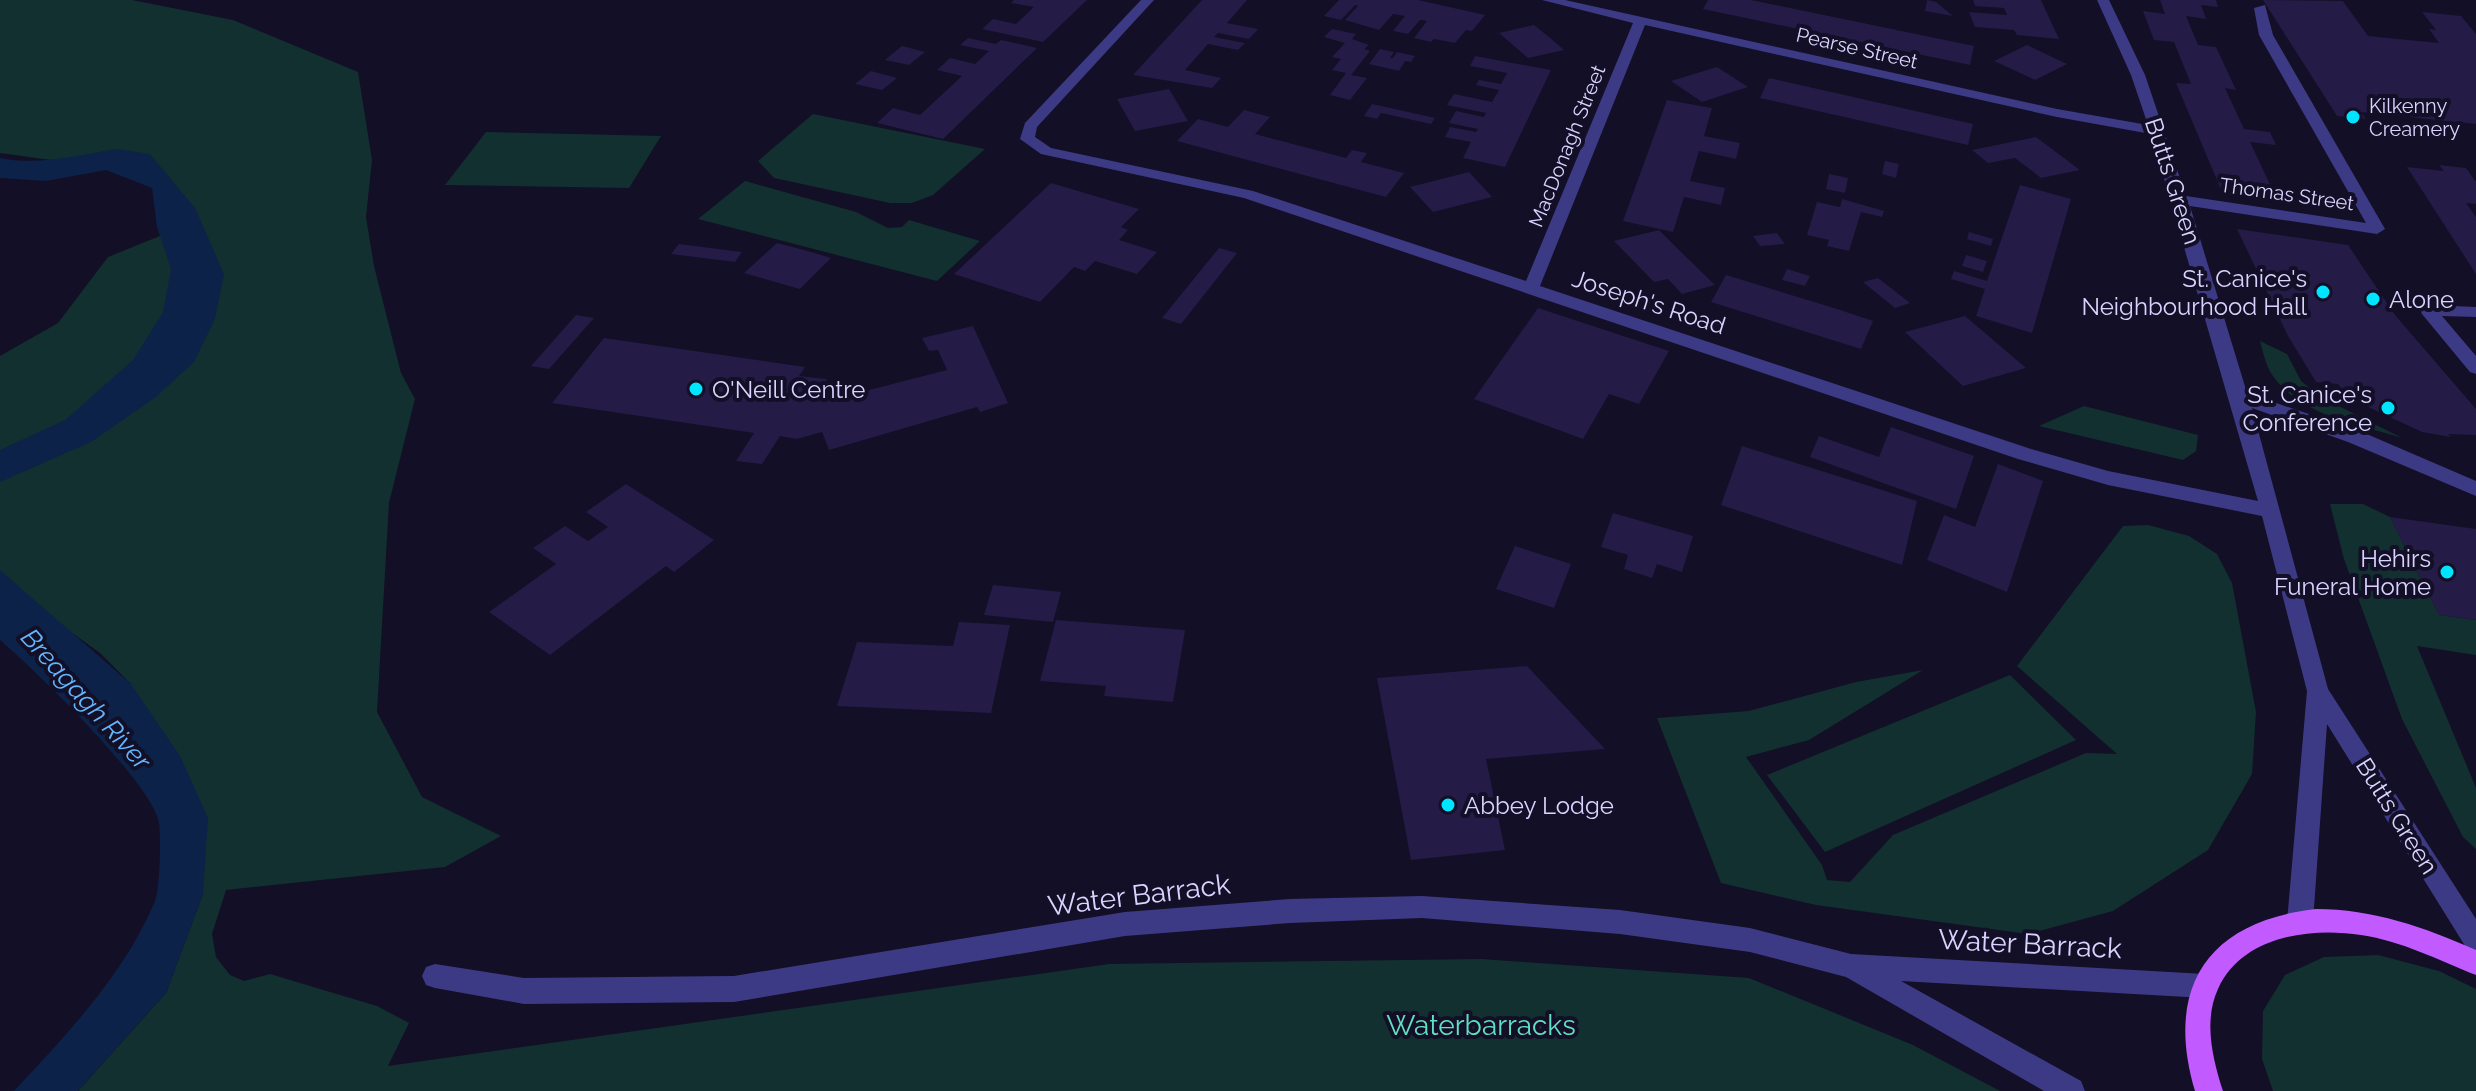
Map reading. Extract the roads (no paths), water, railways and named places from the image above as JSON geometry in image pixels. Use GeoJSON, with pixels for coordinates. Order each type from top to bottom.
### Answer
{"type":"FeatureCollection","features":[{"type":"Feature","properties":{"kind":"main road"},"geometry":{"type":"LineString","coordinates":[[2209,1091],[2197,1047],[2205,986],[2227,954],[2258,932],[2300,922],[2359,923],[2427,940],[2476,963]]}},
{"type":"Feature","properties":{"kind":"street","name":"Joseph's Road"},"geometry":{"type":"LineString","coordinates":[[1148,0],[1030,126],[1027,139],[1046,151],[1222,187],[2025,454],[2108,478],[2270,510]]}},
{"type":"Feature","properties":{"kind":"street","name":"Pearse Street"},"geometry":{"type":"LineString","coordinates":[[1548,0],[2057,113],[2158,131]]}},
{"type":"Feature","properties":{"kind":"street","name":"Butts Green"},"geometry":{"type":"LineString","coordinates":[[2103,0],[2138,75],[2180,200],[2239,397],[2318,691],[2476,941]]}},
{"type":"Feature","properties":{"kind":"street","name":"Thomas Street"},"geometry":{"type":"LineString","coordinates":[[2180,200],[2377,229],[2266,35],[2260,8]]}},
{"type":"Feature","properties":{"kind":"street","name":"MacDonagh Street"},"geometry":{"type":"LineString","coordinates":[[1531,288],[1641,20]]}},
{"type":"Feature","properties":{"kind":"street"},"geometry":{"type":"LineString","coordinates":[[2476,312],[2428,310],[2476,368]]}},
{"type":"Feature","properties":{"kind":"street"},"geometry":{"type":"LineString","coordinates":[[2239,397],[2355,437],[2476,489]]}},
{"type":"Feature","properties":{"kind":"street","name":"Butts Green"},"geometry":{"type":"LineString","coordinates":[[2300,922],[2318,691]]}},
{"type":"Feature","properties":{"kind":"street","name":"Water Barrack"},"geometry":{"type":"LineString","coordinates":[[435,976],[524,991],[734,989],[1125,924],[1290,911],[1422,907],[1609,921],[1750,940],[1851,966],[2205,986]]}},
{"type":"Feature","properties":{"kind":"street","name":"Water Barrack"},"geometry":{"type":"LineString","coordinates":[[1851,966],[2071,1091]]}},
{"type":"Feature","properties":{"kind":"water"},"geometry":{"type":"Polygon","coordinates":[[[117,149],[150,154],[195,208],[224,274],[215,319],[194,362],[156,397],[91,442],[0,482],[0,450],[65,420],[133,360],[163,312],[171,269],[157,227],[152,188],[106,170],[46,181],[0,178],[0,158],[44,160],[117,149]]]}},
{"type":"Feature","properties":{"kind":"water","name":"Breagagh River"},"geometry":{"type":"Polygon","coordinates":[[[0,570],[131,684],[180,756],[208,818],[203,894],[166,993],[78,1091],[14,1091],[93,1002],[142,928],[157,895],[159,823],[152,805],[115,755],[0,640],[0,570]]]}},
{"type":"Feature","properties":{"kind":"place","name":"Kilkenny Creamery"},"geometry":{"type":"Point","coordinates":[2353,117]}},
{"type":"Feature","properties":{"kind":"place","name":"St. Canice's Neighbourhood Hall"},"geometry":{"type":"Point","coordinates":[2323,292]}},
{"type":"Feature","properties":{"kind":"place","name":"Alone"},"geometry":{"type":"Point","coordinates":[2373,299]}},
{"type":"Feature","properties":{"kind":"place","name":"O'Neill Centre"},"geometry":{"type":"Point","coordinates":[696,389]}},
{"type":"Feature","properties":{"kind":"place","name":"St. Canice's Conference"},"geometry":{"type":"Point","coordinates":[2388,408]}},
{"type":"Feature","properties":{"kind":"place","name":"Hehirs Funeral Home"},"geometry":{"type":"Point","coordinates":[2447,572]}},
{"type":"Feature","properties":{"kind":"place","name":"Abbey Lodge"},"geometry":{"type":"Point","coordinates":[1448,805]}},
{"type":"Feature","properties":{"kind":"park label","name":"Waterbarracks"},"geometry":{"type":"Point","coordinates":[1481,1025]}}]}
